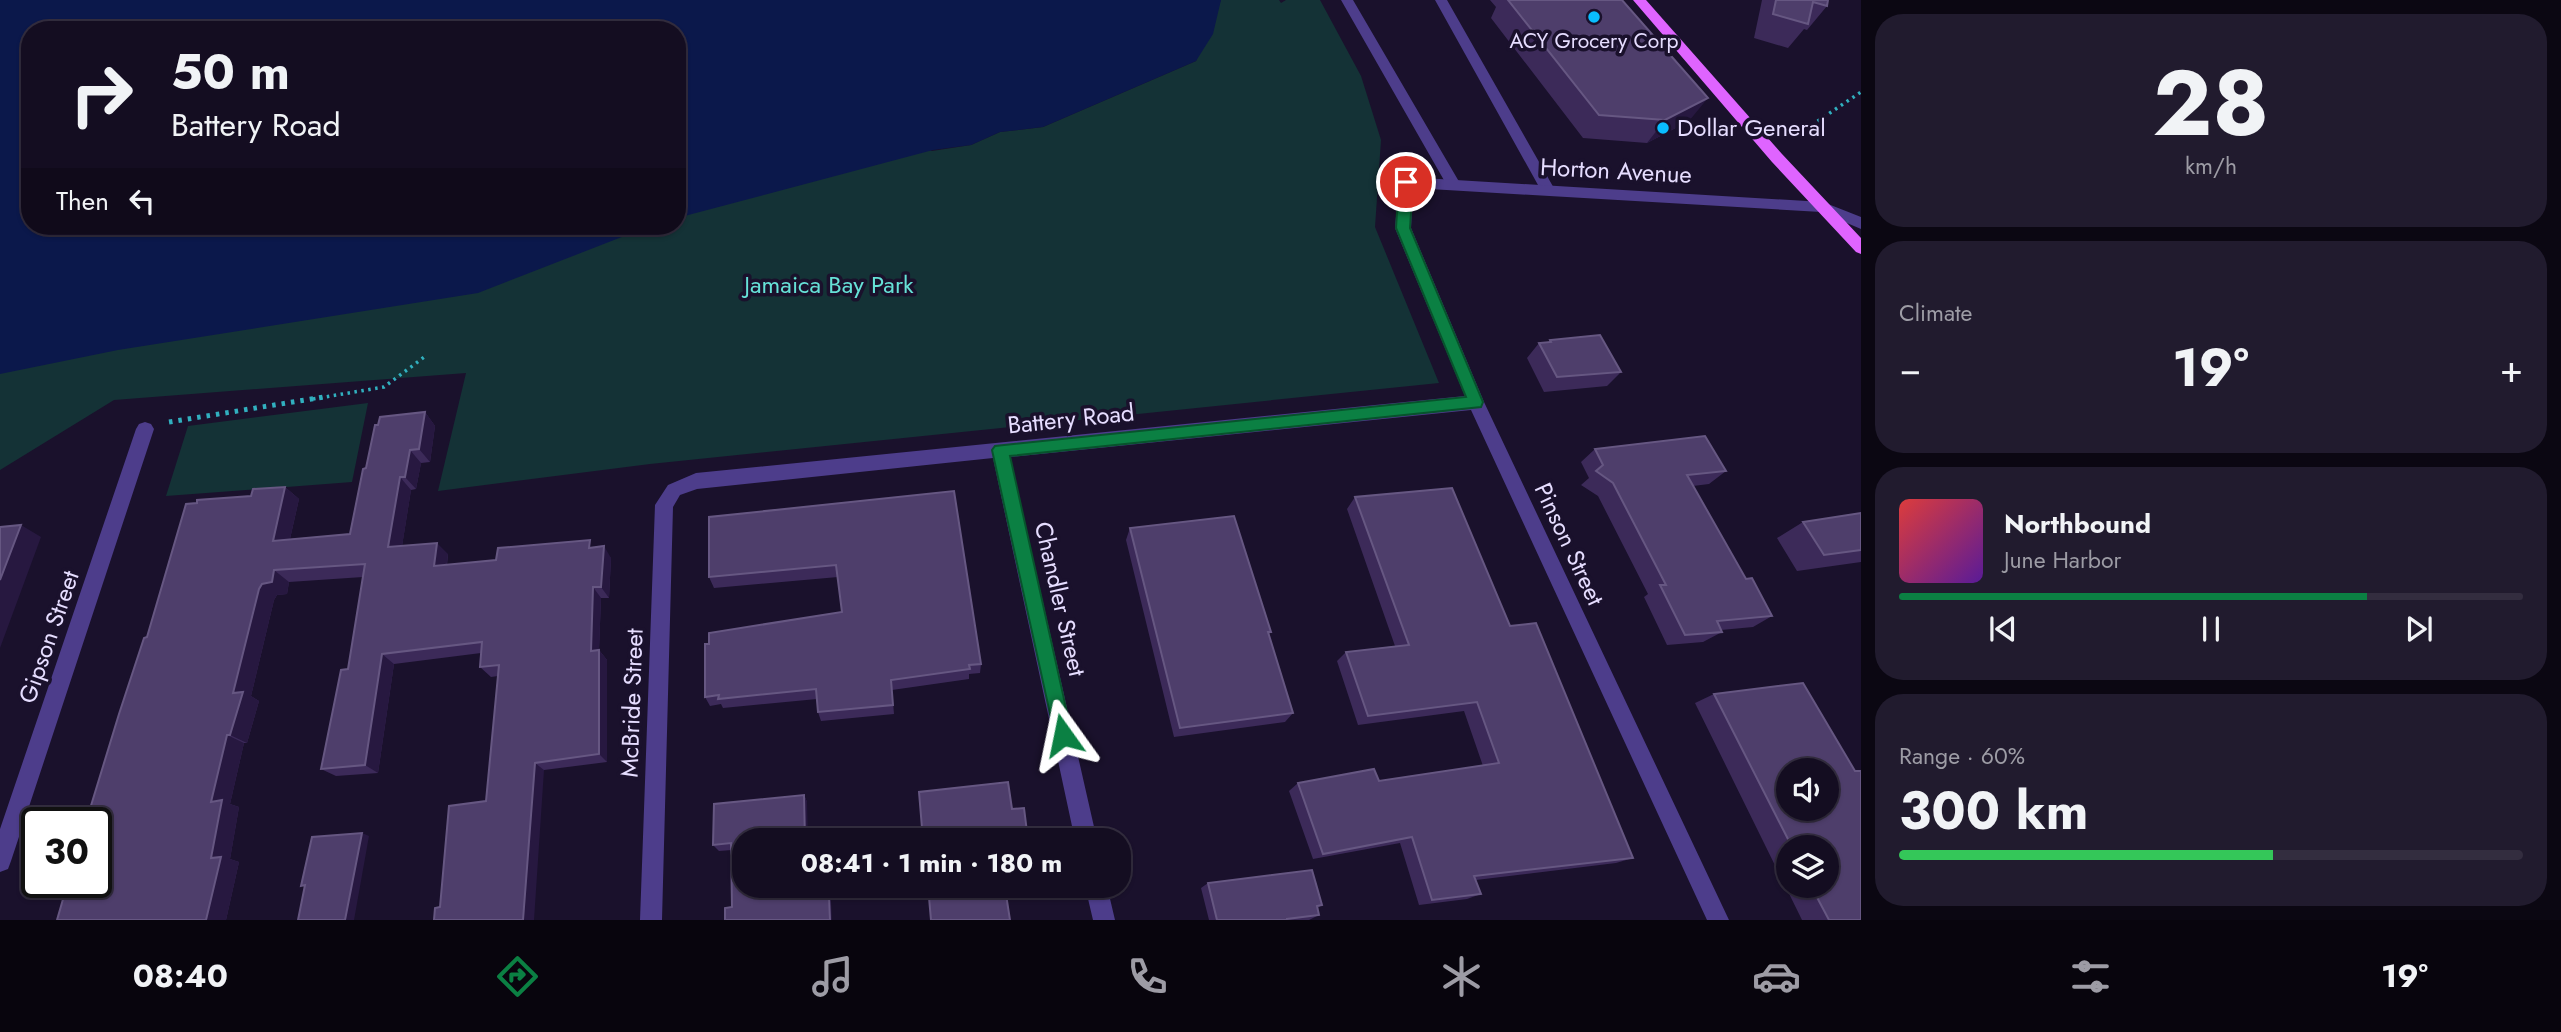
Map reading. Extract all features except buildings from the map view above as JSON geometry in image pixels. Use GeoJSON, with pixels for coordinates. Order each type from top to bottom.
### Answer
{"type":"FeatureCollection","features":[{"type":"Feature","properties":{"kind":"main road"},"geometry":{"type":"LineString","coordinates":[[1639,0],[1861,248]]}},
{"type":"Feature","properties":{"kind":"street"},"geometry":{"type":"LineString","coordinates":[[1347,0],[1454,184]]}},
{"type":"Feature","properties":{"kind":"street"},"geometry":{"type":"LineString","coordinates":[[1441,0],[1548,190]]}},
{"type":"Feature","properties":{"kind":"street","name":"Horton Avenue"},"geometry":{"type":"LineString","coordinates":[[1406,182],[1823,207],[1861,223]]}},
{"type":"Feature","properties":{"kind":"street","name":"Pinson Street"},"geometry":{"type":"LineString","coordinates":[[1406,182],[1403,228],[1476,402],[1718,920]]}},
{"type":"Feature","properties":{"kind":"street","name":"Battery Road"},"geometry":{"type":"LineString","coordinates":[[674,491],[696,481],[1476,402]]}},
{"type":"Feature","properties":{"kind":"street","name":"Gipson Street"},"geometry":{"type":"LineString","coordinates":[[0,861],[145,429]]}},
{"type":"Feature","properties":{"kind":"street","name":"Chandler Street"},"geometry":{"type":"LineString","coordinates":[[1000,450],[1083,828]]}},
{"type":"Feature","properties":{"kind":"street","name":"McBride Street"},"geometry":{"type":"LineString","coordinates":[[651,920],[664,505],[674,491]]}},
{"type":"Feature","properties":{"kind":"street"},"geometry":{"type":"LineString","coordinates":[[1099,898],[1104,920]]}},
{"type":"Feature","properties":{"kind":"path"},"geometry":{"type":"LineString","coordinates":[[1806,129],[1861,92]]}},
{"type":"Feature","properties":{"kind":"path"},"geometry":{"type":"LineString","coordinates":[[145,429],[185,417],[384,387],[427,355]]}},
{"type":"Feature","properties":{"kind":"green space","name":"Jamaica Bay Park"},"geometry":{"type":"Polygon","coordinates":[[[1221,0],[1279,0],[1281,3],[1286,0],[1320,0],[1361,76],[1381,140],[1375,227],[1439,383],[650,464],[438,491],[466,373],[114,400],[0,470],[0,246],[71,235],[686,235],[686,141],[835,118],[932,151],[971,145],[1000,132],[1043,127],[1196,61],[1221,0]]]}},
{"type":"Feature","properties":{"kind":"green space"},"geometry":{"type":"Polygon","coordinates":[[[368,403],[352,482],[166,496],[188,426],[368,403]]]}},
{"type":"Feature","properties":{"kind":"shaded area"},"geometry":{"type":"Polygon","coordinates":[[[0,0],[1221,0],[1213,34],[1196,61],[1043,127],[1000,132],[971,145],[933,150],[686,216],[686,21],[21,21],[21,235],[627,235],[478,293],[118,350],[0,374],[0,0]]]}},
{"type":"Feature","properties":{"kind":"place","name":"ACY Grocery Corp"},"geometry":{"type":"Point","coordinates":[1594,17]}},
{"type":"Feature","properties":{"kind":"place","name":"Dollar General"},"geometry":{"type":"Point","coordinates":[1663,128]}},
{"type":"Feature","properties":{"kind":"route"},"geometry":{"type":"LineString","coordinates":[[1063,735],[1000,450],[1476,402],[1403,228],[1406,182]]}}]}
